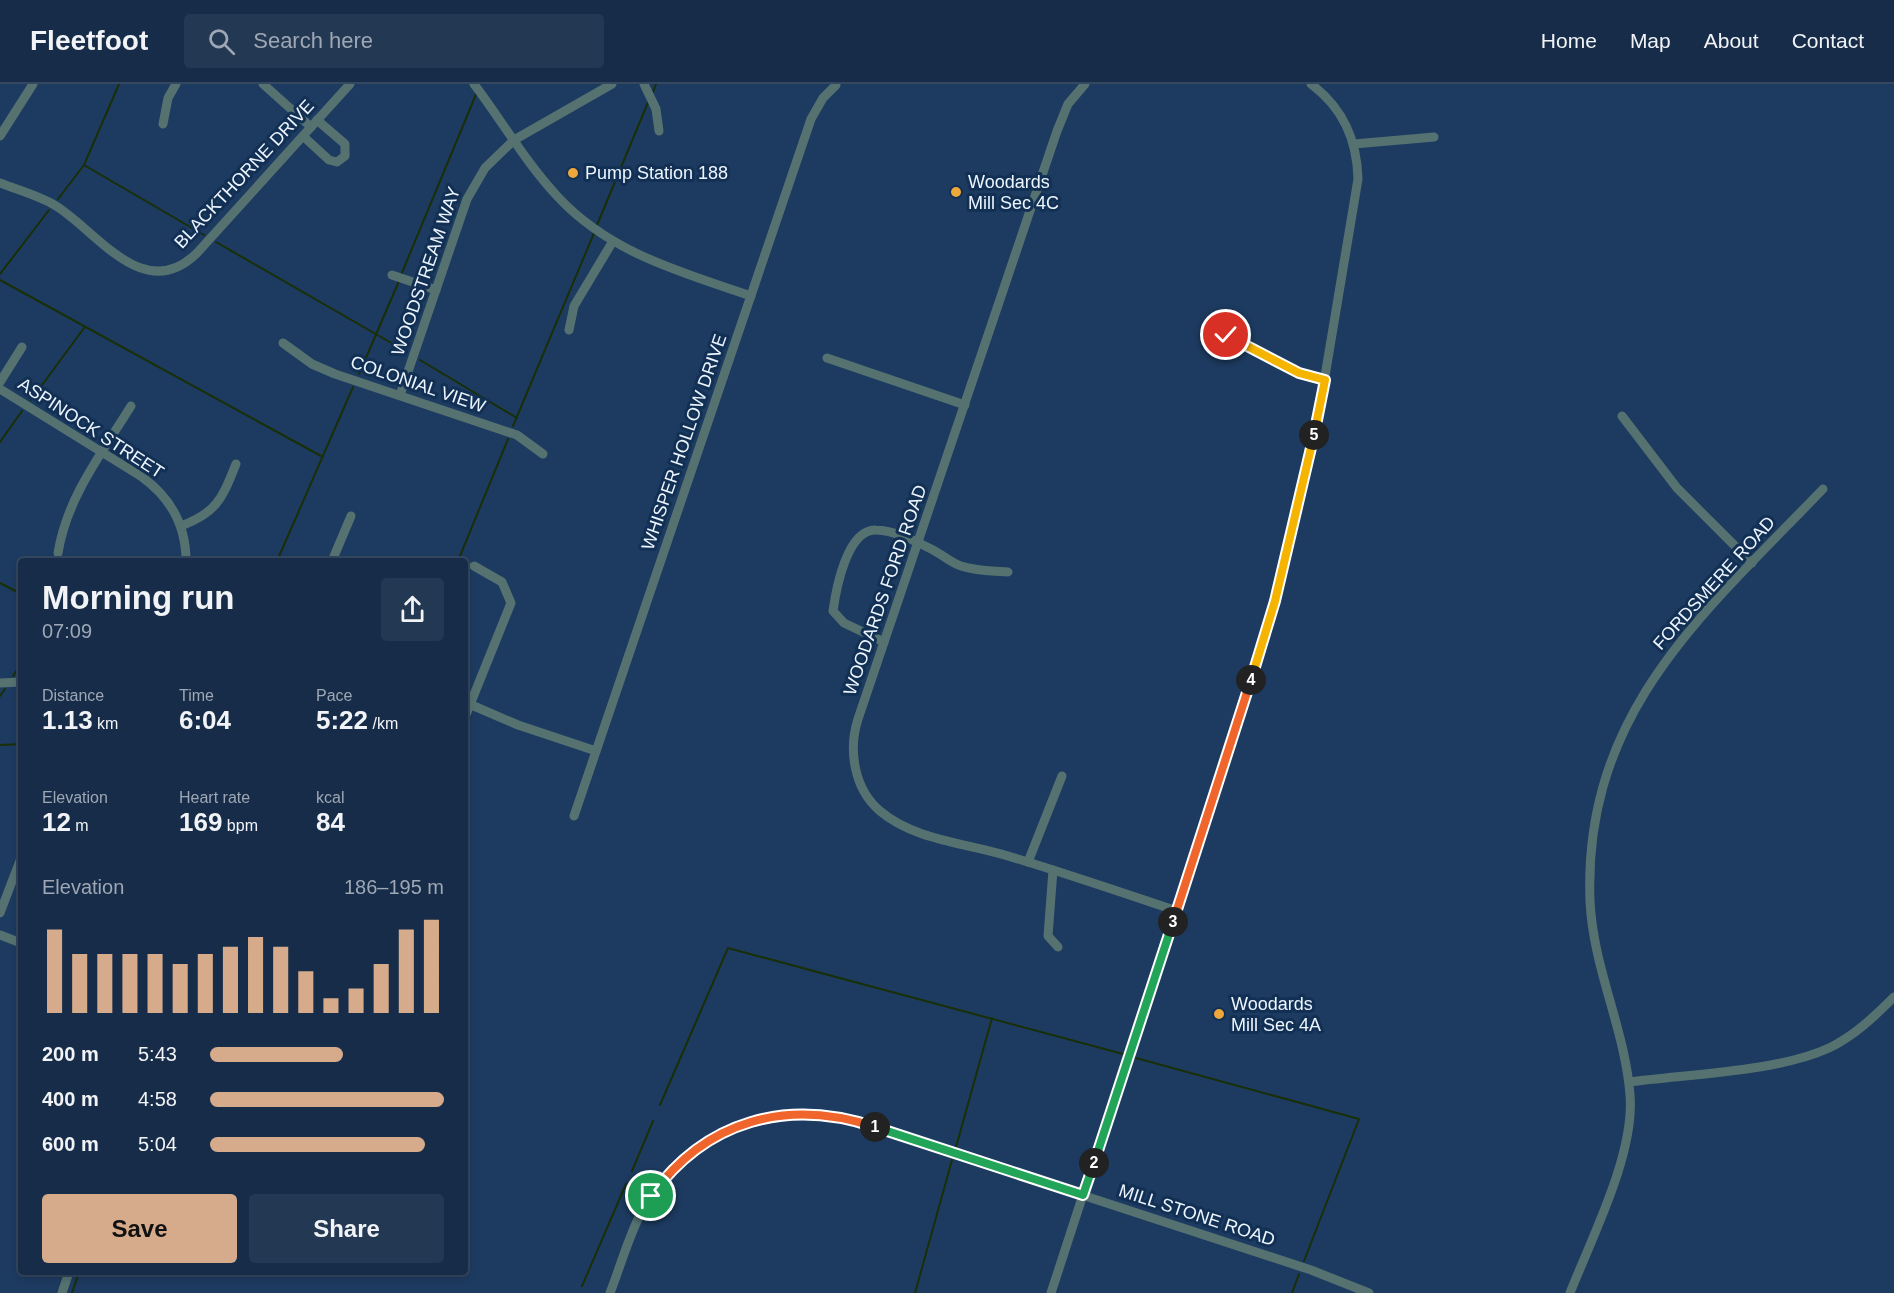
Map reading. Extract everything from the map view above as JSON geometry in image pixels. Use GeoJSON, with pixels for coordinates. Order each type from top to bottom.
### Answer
{"type":"FeatureCollection","features":[{"type":"Feature","properties":{"kind":"street"},"geometry":{"type":"LineString","coordinates":[[0,136],[33,84]]}},
{"type":"Feature","properties":{"kind":"street"},"geometry":{"type":"LineString","coordinates":[[163,124],[168,98],[176,84]]}},
{"type":"Feature","properties":{"kind":"street"},"geometry":{"type":"LineString","coordinates":[[263,84],[345,144],[345,156],[337,162],[329,160],[303,136]]}},
{"type":"Feature","properties":{"kind":"street","name":"BLACKTHORNE DRIVE"},"geometry":{"type":"LineString","coordinates":[[0,183],[54,204],[112,253],[138,267],[161,271],[188,262],[350,84]]}},
{"type":"Feature","properties":{"kind":"street"},"geometry":{"type":"LineString","coordinates":[[474,84],[560,199],[582,220],[613,241],[646,259],[751,296]]}},
{"type":"Feature","properties":{"kind":"street","name":"WOODSTREAM WAY"},"geometry":{"type":"LineString","coordinates":[[400,395],[471,190],[485,168],[514,140],[612,84]]}},
{"type":"Feature","properties":{"kind":"street"},"geometry":{"type":"LineString","coordinates":[[644,84],[656,109],[659,131]]}},
{"type":"Feature","properties":{"kind":"street","name":"WOODARDS FORD ROAD"},"geometry":{"type":"LineString","coordinates":[[1085,84],[1065,111],[884,642],[854,734],[853,756],[859,779],[867,795],[878,810],[905,828],[1028,862],[1177,911]]}},
{"type":"Feature","properties":{"kind":"street"},"geometry":{"type":"LineString","coordinates":[[1051,1293],[1271,617],[1304,483],[1325,380],[1358,179],[1354,144],[1339,111],[1311,84]]}},
{"type":"Feature","properties":{"kind":"street","name":"WHISPER HOLLOW DRIVE"},"geometry":{"type":"LineString","coordinates":[[574,816],[811,119],[823,98],[836,85]]}},
{"type":"Feature","properties":{"kind":"street"},"geometry":{"type":"LineString","coordinates":[[1354,144],[1434,136]]}},
{"type":"Feature","properties":{"kind":"street"},"geometry":{"type":"LineString","coordinates":[[569,330],[574,306],[613,241]]}},
{"type":"Feature","properties":{"kind":"street"},"geometry":{"type":"LineString","coordinates":[[392,275],[436,290]]}},
{"type":"Feature","properties":{"kind":"street"},"geometry":{"type":"LineString","coordinates":[[1226,335],[1299,373],[1325,380]]}},
{"type":"Feature","properties":{"kind":"street","name":"COLONIAL VIEW"},"geometry":{"type":"LineString","coordinates":[[283,343],[318,367],[517,435],[543,454]]}},
{"type":"Feature","properties":{"kind":"street"},"geometry":{"type":"LineString","coordinates":[[0,382],[22,347]]}},
{"type":"Feature","properties":{"kind":"street"},"geometry":{"type":"LineString","coordinates":[[826,358],[965,405]]}},
{"type":"Feature","properties":{"kind":"street","name":"ASPINOCK STREET"},"geometry":{"type":"LineString","coordinates":[[0,389],[150,483],[163,494],[181,526],[186,558]]}},
{"type":"Feature","properties":{"kind":"street"},"geometry":{"type":"LineString","coordinates":[[58,553],[67,512],[131,406]]}},
{"type":"Feature","properties":{"kind":"street"},"geometry":{"type":"LineString","coordinates":[[1623,416],[1677,488],[1752,563]]}},
{"type":"Feature","properties":{"kind":"street"},"geometry":{"type":"LineString","coordinates":[[181,526],[213,510],[236,464]]}},
{"type":"Feature","properties":{"kind":"street","name":"FORDSMERE ROAD"},"geometry":{"type":"LineString","coordinates":[[1570,1293],[1625,1149],[1630,1120],[1629,1082],[1593,937],[1590,885],[1600,801],[1616,747],[1656,671],[1692,626],[1822,489]]}},
{"type":"Feature","properties":{"kind":"street"},"geometry":{"type":"LineString","coordinates":[[333,558],[351,516]]}},
{"type":"Feature","properties":{"kind":"street"},"geometry":{"type":"LineString","coordinates":[[884,642],[844,623],[834,611],[836,588],[853,545],[863,534],[875,530],[918,543],[960,566],[1008,572]]}},
{"type":"Feature","properties":{"kind":"street"},"geometry":{"type":"LineString","coordinates":[[474,566],[502,582],[511,603],[468,703],[518,725],[596,751]]}},
{"type":"Feature","properties":{"kind":"street"},"geometry":{"type":"LineString","coordinates":[[0,683],[18,682]]}},
{"type":"Feature","properties":{"kind":"street"},"geometry":{"type":"LineString","coordinates":[[1028,862],[1062,777]]}},
{"type":"Feature","properties":{"kind":"street"},"geometry":{"type":"LineString","coordinates":[[0,913],[18,866]]}},
{"type":"Feature","properties":{"kind":"street"},"geometry":{"type":"LineString","coordinates":[[1053,870],[1048,936],[1058,947]]}},
{"type":"Feature","properties":{"kind":"street"},"geometry":{"type":"LineString","coordinates":[[0,935],[18,942]]}},
{"type":"Feature","properties":{"kind":"street"},"geometry":{"type":"LineString","coordinates":[[1629,1082],[1779,1063],[1810,1055],[1858,1030],[1894,997]]}},
{"type":"Feature","properties":{"kind":"street","name":"MILL STONE ROAD"},"geometry":{"type":"LineString","coordinates":[[610,1293],[643,1209],[664,1179],[696,1149],[718,1135],[766,1118],[813,1114],[850,1119],[1311,1270],[1369,1293]]}},
{"type":"Feature","properties":{"kind":"street"},"geometry":{"type":"LineString","coordinates":[[62,1293],[68,1275]]}},
{"type":"Feature","properties":{"kind":"waterway"},"geometry":{"type":"LineString","coordinates":[[58,199],[84,165],[119,84]]}},
{"type":"Feature","properties":{"kind":"waterway"},"geometry":{"type":"LineString","coordinates":[[653,92],[656,84]]}},
{"type":"Feature","properties":{"kind":"waterway"},"geometry":{"type":"LineString","coordinates":[[401,275],[477,92]]}},
{"type":"Feature","properties":{"kind":"waterway"},"geometry":{"type":"LineString","coordinates":[[597,225],[649,100]]}},
{"type":"Feature","properties":{"kind":"waterway"},"geometry":{"type":"LineString","coordinates":[[84,165],[204,235]]}},
{"type":"Feature","properties":{"kind":"waterway"},"geometry":{"type":"LineString","coordinates":[[0,274],[49,210]]}},
{"type":"Feature","properties":{"kind":"waterway"},"geometry":{"type":"LineString","coordinates":[[513,426],[594,233]]}},
{"type":"Feature","properties":{"kind":"waterway"},"geometry":{"type":"LineString","coordinates":[[216,242],[407,352]]}},
{"type":"Feature","properties":{"kind":"waterway"},"geometry":{"type":"LineString","coordinates":[[0,280],[321,456]]}},
{"type":"Feature","properties":{"kind":"waterway"},"geometry":{"type":"LineString","coordinates":[[359,374],[399,281]]}},
{"type":"Feature","properties":{"kind":"waterway"},"geometry":{"type":"LineString","coordinates":[[31,400],[84,328]]}},
{"type":"Feature","properties":{"kind":"waterway"},"geometry":{"type":"LineString","coordinates":[[420,360],[517,418]]}},
{"type":"Feature","properties":{"kind":"waterway"},"geometry":{"type":"LineString","coordinates":[[278,558],[353,387]]}},
{"type":"Feature","properties":{"kind":"waterway"},"geometry":{"type":"LineString","coordinates":[[0,442],[22,411]]}},
{"type":"Feature","properties":{"kind":"waterway"},"geometry":{"type":"LineString","coordinates":[[459,558],[508,439]]}},
{"type":"Feature","properties":{"kind":"waterway"},"geometry":{"type":"LineString","coordinates":[[0,583],[18,592]]}},
{"type":"Feature","properties":{"kind":"waterway"},"geometry":{"type":"LineString","coordinates":[[13,676],[18,668]]}},
{"type":"Feature","properties":{"kind":"waterway"},"geometry":{"type":"LineString","coordinates":[[0,696],[5,689]]}},
{"type":"Feature","properties":{"kind":"waterway"},"geometry":{"type":"LineString","coordinates":[[0,745],[18,744]]}},
{"type":"Feature","properties":{"kind":"waterway"},"geometry":{"type":"LineString","coordinates":[[660,1105],[728,948],[1123,1054]]}},
{"type":"Feature","properties":{"kind":"waterway"},"geometry":{"type":"LineString","coordinates":[[956,1147],[992,1018]]}},
{"type":"Feature","properties":{"kind":"waterway"},"geometry":{"type":"LineString","coordinates":[[1136,1058],[1359,1119],[1304,1261]]}},
{"type":"Feature","properties":{"kind":"waterway"},"geometry":{"type":"LineString","coordinates":[[632,1171],[653,1121]]}},
{"type":"Feature","properties":{"kind":"waterway"},"geometry":{"type":"LineString","coordinates":[[915,1293],[952,1160]]}},
{"type":"Feature","properties":{"kind":"waterway"},"geometry":{"type":"LineString","coordinates":[[582,1286],[626,1184]]}},
{"type":"Feature","properties":{"kind":"waterway"},"geometry":{"type":"LineString","coordinates":[[1292,1293],[1299,1274]]}},
{"type":"Feature","properties":{"kind":"waterway"},"geometry":{"type":"LineString","coordinates":[[72,1293],[78,1275]]}},
{"type":"Feature","properties":{"kind":"place","name":"Pump Station 188"},"geometry":{"type":"Point","coordinates":[573,173]}},
{"type":"Feature","properties":{"kind":"place","name":"Woodards Mill Sec 4C"},"geometry":{"type":"Point","coordinates":[956,192]}},
{"type":"Feature","properties":{"kind":"place","name":"Woodards Mill Sec 4A"},"geometry":{"type":"Point","coordinates":[1219,1014]}},
{"type":"Feature","properties":{"kind":"route"},"geometry":{"type":"LineString","coordinates":[[651,1196],[677,1166],[696,1149],[719,1135],[750,1122],[776,1115],[795,1114],[823,1114],[850,1119],[1083,1195],[1161,962],[1271,617],[1304,483],[1325,380],[1299,373],[1226,335]]}}]}
